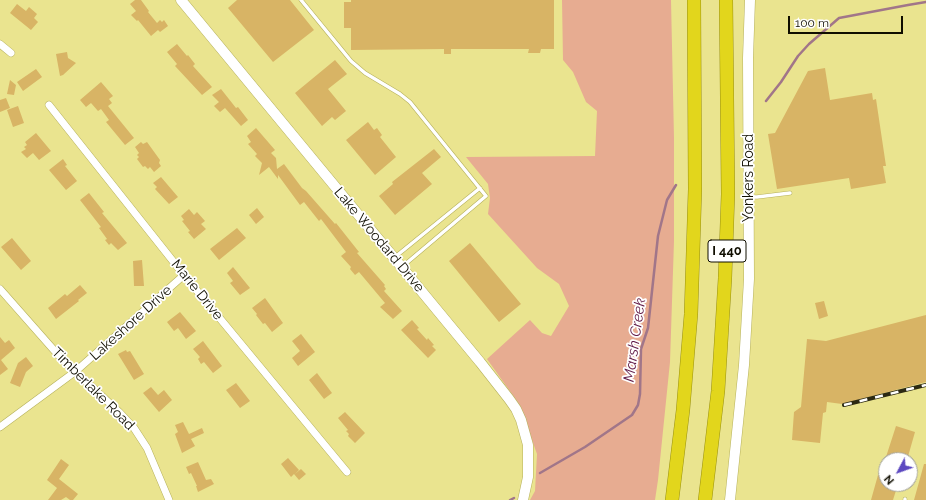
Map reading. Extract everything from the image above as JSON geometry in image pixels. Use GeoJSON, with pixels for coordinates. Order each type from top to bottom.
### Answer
{"type":"FeatureCollection","features":[{"type":"Feature","properties":{"kind":"highway","name":"I 440"},"geometry":{"type":"LineString","coordinates":[[672,500],[684,410],[691,314],[695,217],[694,0]]}},
{"type":"Feature","properties":{"kind":"highway","name":"I 440"},"geometry":{"type":"LineString","coordinates":[[705,500],[718,391],[726,278],[728,123],[726,0]]}},
{"type":"Feature","properties":{"kind":"street","name":"Lake Woodard Drive"},"geometry":{"type":"LineString","coordinates":[[181,0],[480,362],[516,409],[525,434],[529,456],[528,477],[523,500]]}},
{"type":"Feature","properties":{"kind":"street","name":"Yonkers Road"},"geometry":{"type":"LineString","coordinates":[[730,500],[746,342],[749,279],[748,66],[750,0]]}},
{"type":"Feature","properties":{"kind":"street"},"geometry":{"type":"LineString","coordinates":[[0,44],[11,53]]}},
{"type":"Feature","properties":{"kind":"street","name":"Marie Drive"},"geometry":{"type":"LineString","coordinates":[[50,105],[184,275],[347,472]]}},
{"type":"Feature","properties":{"kind":"street","name":"Lakeshore Drive"},"geometry":{"type":"LineString","coordinates":[[0,427],[76,371],[184,275]]}},
{"type":"Feature","properties":{"kind":"street","name":"Timberlake Road"},"geometry":{"type":"LineString","coordinates":[[0,289],[60,357],[134,428],[147,448],[169,500]]}},
{"type":"Feature","properties":{"kind":"lane"},"geometry":{"type":"LineString","coordinates":[[301,0],[351,61],[365,73],[400,94],[410,102],[486,196],[401,267]]}},
{"type":"Feature","properties":{"kind":"lane"},"geometry":{"type":"LineString","coordinates":[[394,258],[480,188]]}},
{"type":"Feature","properties":{"kind":"lane"},"geometry":{"type":"LineString","coordinates":[[749,197],[790,193]]}},
{"type":"Feature","properties":{"kind":"shaded area"},"geometry":{"type":"Polygon","coordinates":[[[562,0],[671,0],[674,138],[674,241],[670,362],[655,500],[530,500],[535,491],[537,454],[519,404],[487,359],[530,320],[542,333],[551,336],[569,306],[559,284],[537,268],[488,214],[490,198],[488,184],[466,157],[595,156],[597,111],[586,102],[573,72],[563,60],[562,0]]]}},
{"type":"Feature","properties":{"kind":"building"},"geometry":{"type":"Polygon","coordinates":[[[135,0],[141,0],[157,23],[160,20],[162,22],[164,20],[168,26],[160,32],[158,30],[151,36],[138,20],[137,21],[131,15],[136,11],[130,4],[135,0]]]}},
{"type":"Feature","properties":{"kind":"building"},"geometry":{"type":"Polygon","coordinates":[[[237,0],[290,0],[314,30],[273,62],[228,8],[237,0]]]}},
{"type":"Feature","properties":{"kind":"building"},"geometry":{"type":"Polygon","coordinates":[[[351,0],[554,0],[554,49],[541,49],[540,53],[528,53],[529,49],[451,49],[451,54],[444,54],[444,49],[351,50],[351,28],[344,28],[344,2],[351,2],[351,0]]]}},
{"type":"Feature","properties":{"kind":"building"},"geometry":{"type":"Polygon","coordinates":[[[17,4],[26,11],[29,7],[37,14],[34,18],[38,22],[31,30],[10,13],[17,4]]]}},
{"type":"Feature","properties":{"kind":"building"},"geometry":{"type":"Polygon","coordinates":[[[177,44],[187,56],[188,55],[195,64],[193,66],[212,87],[202,95],[175,66],[177,64],[167,52],[177,44]]]}},
{"type":"Feature","properties":{"kind":"building"},"geometry":{"type":"Polygon","coordinates":[[[67,52],[68,58],[76,63],[60,76],[56,54],[67,52]]]}},
{"type":"Feature","properties":{"kind":"building"},"geometry":{"type":"Polygon","coordinates":[[[335,60],[347,74],[328,89],[346,111],[335,120],[332,117],[322,126],[295,93],[335,60]]]}},
{"type":"Feature","properties":{"kind":"building"},"geometry":{"type":"Polygon","coordinates":[[[825,68],[830,100],[872,93],[873,100],[876,99],[886,166],[883,166],[886,183],[851,189],[849,178],[777,189],[768,134],[775,133],[808,71],[825,68]]]}},
{"type":"Feature","properties":{"kind":"building"},"geometry":{"type":"Polygon","coordinates":[[[36,69],[42,77],[23,91],[17,82],[36,69]]]}},
{"type":"Feature","properties":{"kind":"building"},"geometry":{"type":"Polygon","coordinates":[[[10,80],[16,85],[14,95],[7,94],[10,80]]]}},
{"type":"Feature","properties":{"kind":"building"},"geometry":{"type":"Polygon","coordinates":[[[101,82],[113,96],[109,99],[112,103],[108,106],[134,138],[125,145],[106,122],[109,120],[101,109],[98,111],[91,103],[86,107],[80,100],[101,82]]]}},
{"type":"Feature","properties":{"kind":"building"},"geometry":{"type":"Polygon","coordinates":[[[221,89],[248,120],[241,126],[225,108],[220,112],[214,106],[219,102],[212,95],[221,89]]]}},
{"type":"Feature","properties":{"kind":"building"},"geometry":{"type":"Polygon","coordinates":[[[6,98],[10,108],[0,112],[0,100],[6,98]]]}},
{"type":"Feature","properties":{"kind":"building"},"geometry":{"type":"Polygon","coordinates":[[[18,106],[24,123],[13,127],[7,110],[18,106]]]}},
{"type":"Feature","properties":{"kind":"building"},"geometry":{"type":"Polygon","coordinates":[[[368,122],[374,130],[377,128],[382,135],[380,137],[396,157],[375,175],[346,140],[368,122]]]}},
{"type":"Feature","properties":{"kind":"building"},"geometry":{"type":"Polygon","coordinates":[[[256,128],[275,150],[271,153],[276,158],[277,169],[284,164],[302,188],[335,224],[336,223],[359,252],[357,253],[385,285],[384,286],[386,289],[384,291],[402,311],[393,319],[380,307],[385,303],[359,272],[355,275],[350,269],[351,267],[341,256],[346,252],[321,219],[319,221],[304,202],[300,205],[278,175],[278,179],[269,167],[259,175],[262,163],[255,156],[257,154],[248,144],[251,142],[247,136],[256,128]]]}},
{"type":"Feature","properties":{"kind":"building"},"geometry":{"type":"Polygon","coordinates":[[[36,133],[51,151],[39,160],[33,153],[27,158],[21,152],[26,149],[24,147],[27,145],[25,142],[36,133]]]}},
{"type":"Feature","properties":{"kind":"building"},"geometry":{"type":"Polygon","coordinates":[[[141,142],[143,144],[147,142],[160,160],[159,163],[161,166],[154,172],[150,167],[148,169],[145,166],[143,167],[137,159],[139,157],[137,155],[139,153],[135,147],[141,142]]]}},
{"type":"Feature","properties":{"kind":"building"},"geometry":{"type":"Polygon","coordinates":[[[434,149],[441,157],[422,173],[432,184],[395,215],[379,196],[393,184],[392,182],[434,149]]]}},
{"type":"Feature","properties":{"kind":"building"},"geometry":{"type":"Polygon","coordinates":[[[63,159],[67,165],[65,166],[77,181],[66,190],[49,170],[63,159]]]}},
{"type":"Feature","properties":{"kind":"building"},"geometry":{"type":"Polygon","coordinates":[[[161,177],[178,197],[169,204],[155,189],[157,187],[153,183],[161,177]]]}},
{"type":"Feature","properties":{"kind":"building"},"geometry":{"type":"Polygon","coordinates":[[[89,193],[104,212],[102,213],[127,243],[118,250],[111,243],[109,245],[105,240],[107,239],[99,228],[101,227],[80,200],[89,193]]]}},
{"type":"Feature","properties":{"kind":"building"},"geometry":{"type":"Polygon","coordinates":[[[257,208],[264,217],[256,224],[249,215],[257,208]]]}},
{"type":"Feature","properties":{"kind":"building"},"geometry":{"type":"Polygon","coordinates":[[[189,209],[194,215],[197,212],[205,221],[201,224],[206,229],[194,239],[188,232],[190,231],[182,221],[184,220],[181,216],[189,209]]]}},
{"type":"Feature","properties":{"kind":"building"},"geometry":{"type":"Polygon","coordinates":[[[237,228],[246,238],[219,260],[210,249],[237,228]]]}},
{"type":"Feature","properties":{"kind":"building"},"geometry":{"type":"Polygon","coordinates":[[[12,238],[31,261],[21,270],[1,247],[12,238]]]}},
{"type":"Feature","properties":{"kind":"building"},"geometry":{"type":"Polygon","coordinates":[[[470,243],[521,304],[499,322],[449,261],[470,243]]]}},
{"type":"Feature","properties":{"kind":"building"},"geometry":{"type":"Polygon","coordinates":[[[142,260],[144,286],[134,286],[133,261],[142,260]]]}},
{"type":"Feature","properties":{"kind":"building"},"geometry":{"type":"Polygon","coordinates":[[[233,267],[250,288],[240,295],[230,283],[233,281],[227,273],[233,267]]]}},
{"type":"Feature","properties":{"kind":"building"},"geometry":{"type":"Polygon","coordinates":[[[80,285],[87,293],[56,319],[48,308],[65,294],[67,296],[80,285]]]}},
{"type":"Feature","properties":{"kind":"building"},"geometry":{"type":"Polygon","coordinates":[[[265,298],[283,323],[272,332],[265,323],[263,324],[252,308],[265,298]]]}},
{"type":"Feature","properties":{"kind":"building"},"geometry":{"type":"Polygon","coordinates":[[[824,301],[828,316],[819,319],[815,303],[824,301]]]}},
{"type":"Feature","properties":{"kind":"building"},"geometry":{"type":"Polygon","coordinates":[[[180,312],[196,331],[186,339],[178,328],[174,331],[167,322],[180,312]]]}},
{"type":"Feature","properties":{"kind":"building"},"geometry":{"type":"Polygon","coordinates":[[[926,315],[926,382],[842,404],[827,402],[826,412],[823,413],[820,443],[792,440],[794,412],[801,407],[807,339],[826,341],[926,315]]]}},
{"type":"Feature","properties":{"kind":"building"},"geometry":{"type":"Polygon","coordinates":[[[412,320],[419,328],[417,329],[434,345],[432,346],[436,350],[428,358],[401,330],[412,320]]]}},
{"type":"Feature","properties":{"kind":"building"},"geometry":{"type":"Polygon","coordinates":[[[301,334],[315,352],[298,366],[292,358],[300,351],[292,341],[301,334]]]}},
{"type":"Feature","properties":{"kind":"building"},"geometry":{"type":"Polygon","coordinates":[[[0,337],[5,343],[9,340],[15,348],[1,360],[8,369],[0,375],[0,337]]]}},
{"type":"Feature","properties":{"kind":"building"},"geometry":{"type":"Polygon","coordinates":[[[203,341],[222,366],[213,373],[204,362],[201,364],[198,359],[200,357],[193,349],[203,341]]]}},
{"type":"Feature","properties":{"kind":"building"},"geometry":{"type":"Polygon","coordinates":[[[126,350],[127,352],[130,351],[144,374],[134,380],[118,354],[126,350]]]}},
{"type":"Feature","properties":{"kind":"building"},"geometry":{"type":"Polygon","coordinates":[[[26,357],[33,366],[26,372],[20,387],[10,383],[18,363],[26,357]]]}},
{"type":"Feature","properties":{"kind":"building"},"geometry":{"type":"Polygon","coordinates":[[[317,373],[332,393],[324,399],[309,380],[317,373]]]}},
{"type":"Feature","properties":{"kind":"building"},"geometry":{"type":"Polygon","coordinates":[[[236,383],[250,401],[240,408],[226,390],[236,383]]]}},
{"type":"Feature","properties":{"kind":"building"},"geometry":{"type":"Polygon","coordinates":[[[151,387],[158,395],[164,390],[172,400],[159,412],[143,393],[151,387]]]}},
{"type":"Feature","properties":{"kind":"building"},"geometry":{"type":"Polygon","coordinates":[[[345,412],[365,433],[355,443],[348,436],[349,434],[346,431],[348,430],[338,418],[345,412]]]}},
{"type":"Feature","properties":{"kind":"building"},"geometry":{"type":"Polygon","coordinates":[[[183,422],[189,434],[202,428],[204,433],[191,439],[195,446],[182,453],[175,434],[178,432],[175,425],[183,422]]]}},
{"type":"Feature","properties":{"kind":"building"},"geometry":{"type":"Polygon","coordinates":[[[896,426],[915,432],[909,452],[888,452],[896,426]]]}},
{"type":"Feature","properties":{"kind":"building"},"geometry":{"type":"Polygon","coordinates":[[[288,458],[299,470],[295,474],[301,469],[306,474],[299,480],[294,474],[291,477],[281,464],[288,458]]]}},
{"type":"Feature","properties":{"kind":"building"},"geometry":{"type":"Polygon","coordinates":[[[61,459],[69,465],[59,479],[78,494],[73,500],[66,497],[61,500],[48,500],[57,488],[47,480],[61,459]]]}},
{"type":"Feature","properties":{"kind":"building"},"geometry":{"type":"Polygon","coordinates":[[[198,462],[206,480],[211,479],[214,484],[198,492],[191,473],[189,474],[186,467],[198,462]]]}},
{"type":"Feature","properties":{"kind":"building"},"geometry":{"type":"Polygon","coordinates":[[[924,464],[926,464],[926,500],[914,500],[916,492],[918,492],[918,486],[924,464]]]}},
{"type":"Feature","properties":{"kind":"building"},"geometry":{"type":"Polygon","coordinates":[[[878,475],[878,492],[896,492],[893,500],[871,500],[878,475]]]}},
{"type":"Feature","properties":{"kind":"waterway","name":"Marsh Creek"},"geometry":{"type":"LineString","coordinates":[[766,101],[781,82],[798,56],[809,44],[839,18],[926,2]]}},
{"type":"Feature","properties":{"kind":"waterway","name":"Marsh Creek"},"geometry":{"type":"LineString","coordinates":[[540,473],[585,447],[632,415],[638,405],[640,394],[641,349],[648,328],[658,236],[667,200],[676,185]]}},
{"type":"Feature","properties":{"kind":"waterway","name":"Marsh Creek"},"geometry":{"type":"LineString","coordinates":[[510,500],[514,498]]}},
{"type":"Feature","properties":{"kind":"railway"},"geometry":{"type":"LineString","coordinates":[[844,405],[926,385]]}}]}
